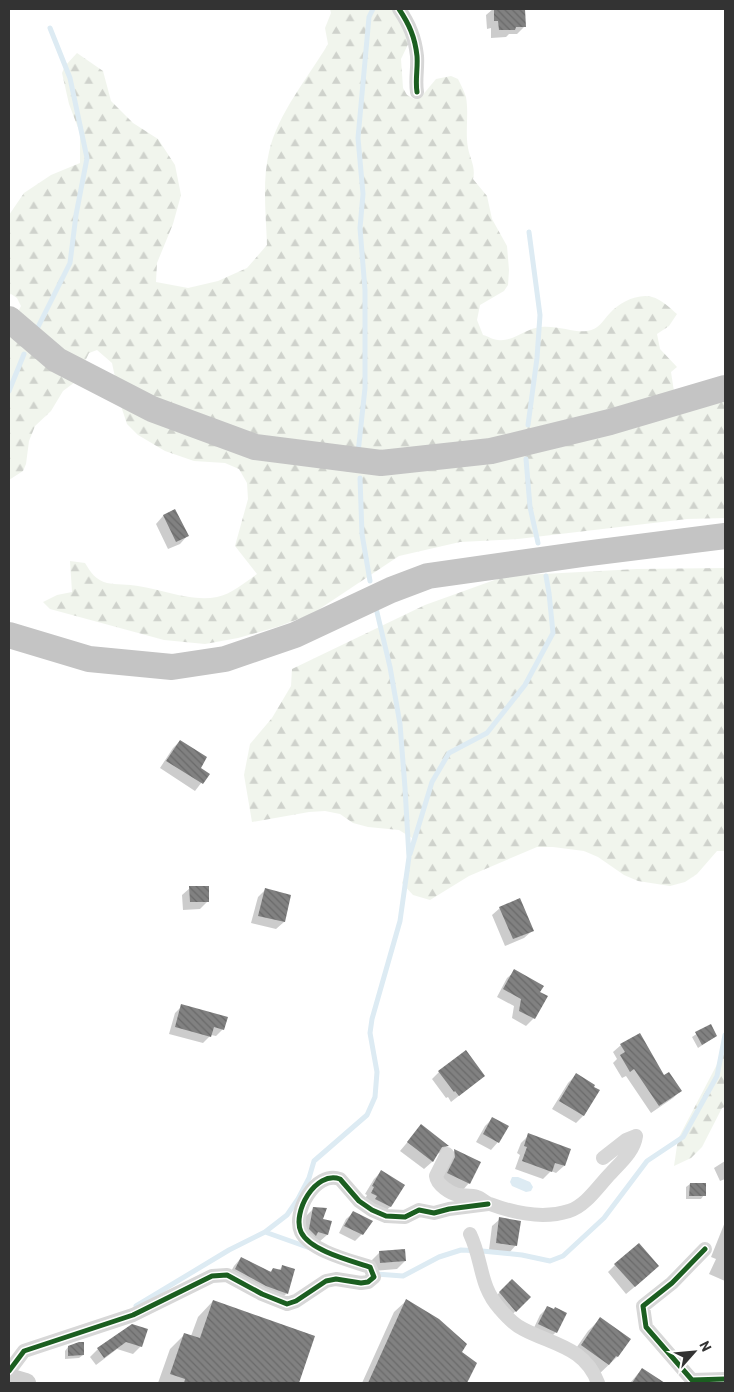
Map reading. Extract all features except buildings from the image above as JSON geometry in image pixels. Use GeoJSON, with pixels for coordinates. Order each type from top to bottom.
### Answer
{"type":"FeatureCollection","features":[{"type":"Feature","properties":{"kind":"highway"},"geometry":{"type":"LineString","coordinates":[[9,319],[57,360],[152,409],[255,447],[381,463],[491,451],[610,422],[725,388]]}},
{"type":"Feature","properties":{"kind":"highway"},"geometry":{"type":"LineString","coordinates":[[9,635],[89,659],[172,667],[225,659],[295,635],[391,590],[428,576],[725,536]]}},
{"type":"Feature","properties":{"kind":"main road"},"geometry":{"type":"LineString","coordinates":[[9,1378],[26,1383]]}},
{"type":"Feature","properties":{"kind":"street"},"geometry":{"type":"LineString","coordinates":[[398,9],[410,26],[417,57],[417,92]]}},
{"type":"Feature","properties":{"kind":"street"},"geometry":{"type":"LineString","coordinates":[[447,1154],[436,1176],[438,1182],[446,1189],[457,1195],[474,1196],[488,1204],[524,1214],[544,1215],[567,1212],[586,1200],[627,1155],[635,1143],[636,1136],[626,1140],[603,1158]]}},
{"type":"Feature","properties":{"kind":"street"},"geometry":{"type":"LineString","coordinates":[[9,1371],[24,1351],[133,1315],[212,1276],[227,1276],[262,1294],[287,1304],[296,1301],[326,1281],[336,1278],[361,1283],[368,1282],[374,1277],[370,1267],[311,1244],[302,1233],[300,1215],[311,1189],[322,1180],[340,1179],[359,1201],[372,1210],[386,1216],[405,1217],[419,1210],[434,1213],[488,1204]]}},
{"type":"Feature","properties":{"kind":"street"},"geometry":{"type":"LineString","coordinates":[[470,1234],[475,1245],[485,1288],[499,1308],[521,1329],[582,1357],[589,1364],[598,1383]]}},
{"type":"Feature","properties":{"kind":"street"},"geometry":{"type":"LineString","coordinates":[[705,1249],[672,1283],[643,1306],[646,1327],[692,1380],[725,1379]]}},
{"type":"Feature","properties":{"kind":"green space"},"geometry":{"type":"Polygon","coordinates":[[[330,9],[407,9],[413,34],[401,59],[403,88],[407,95],[414,99],[421,97],[436,79],[451,76],[458,79],[467,103],[467,142],[473,167],[473,179],[487,196],[492,219],[507,246],[508,285],[504,291],[480,305],[477,320],[483,335],[496,340],[504,340],[541,327],[582,331],[591,330],[598,327],[618,306],[641,296],[659,300],[677,314],[669,326],[657,334],[660,349],[677,367],[671,372],[675,398],[725,395],[725,518],[687,519],[518,539],[460,542],[399,556],[312,614],[277,627],[238,638],[205,644],[164,640],[50,609],[43,602],[57,595],[72,592],[70,561],[85,563],[94,576],[107,583],[134,585],[197,598],[217,597],[228,593],[257,574],[235,546],[248,499],[247,483],[239,469],[225,463],[194,461],[165,451],[138,435],[127,424],[121,406],[112,363],[97,350],[89,353],[75,382],[63,391],[51,411],[35,426],[29,441],[26,464],[23,471],[9,480],[9,330],[21,306],[17,298],[11,294],[9,295],[9,215],[24,193],[51,175],[80,163],[80,133],[69,104],[62,73],[65,66],[77,53],[103,71],[111,101],[133,123],[158,139],[175,165],[181,195],[173,224],[157,263],[156,282],[188,288],[218,281],[247,268],[267,245],[265,186],[269,152],[279,123],[286,110],[328,44],[325,28],[331,13],[330,9]]]}},
{"type":"Feature","properties":{"kind":"green space"},"geometry":{"type":"Polygon","coordinates":[[[725,568],[725,851],[717,851],[697,874],[685,882],[670,886],[638,881],[624,875],[598,857],[584,851],[537,847],[469,876],[430,900],[413,895],[402,883],[407,870],[412,838],[399,830],[368,827],[353,823],[340,814],[325,811],[252,822],[244,775],[250,744],[272,718],[291,686],[292,669],[425,605],[500,578],[637,569],[725,568]]]}},
{"type":"Feature","properties":{"kind":"green space"},"geometry":{"type":"Polygon","coordinates":[[[725,1049],[725,1107],[722,1108],[702,1147],[691,1158],[674,1166],[678,1139],[725,1049]]]}},
{"type":"Feature","properties":{"kind":"shaded area"},"geometry":{"type":"Polygon","coordinates":[[[512,1177],[518,1177],[530,1182],[533,1187],[531,1191],[526,1192],[512,1186],[510,1182],[512,1177]]]}},
{"type":"Feature","properties":{"kind":"waterway"},"geometry":{"type":"LineString","coordinates":[[358,453],[365,388],[365,290],[360,228],[363,194],[358,138],[369,17],[373,9]]}},
{"type":"Feature","properties":{"kind":"waterway"},"geometry":{"type":"LineString","coordinates":[[37,329],[70,263],[76,215],[87,158],[70,78],[50,28]]}},
{"type":"Feature","properties":{"kind":"waterway"},"geometry":{"type":"LineString","coordinates":[[528,425],[537,358],[540,315],[529,232]]}},
{"type":"Feature","properties":{"kind":"waterway"},"geometry":{"type":"LineString","coordinates":[[9,391],[24,354]]}},
{"type":"Feature","properties":{"kind":"waterway"},"geometry":{"type":"LineString","coordinates":[[526,459],[530,507],[538,543]]}},
{"type":"Feature","properties":{"kind":"waterway"},"geometry":{"type":"LineString","coordinates":[[360,478],[362,534],[370,581]]}},
{"type":"Feature","properties":{"kind":"waterway"},"geometry":{"type":"LineString","coordinates":[[410,854],[432,782],[449,753],[487,733],[525,685],[553,633],[546,576]]}},
{"type":"Feature","properties":{"kind":"waterway"},"geometry":{"type":"LineString","coordinates":[[136,1306],[229,1250],[265,1232],[287,1215],[309,1178],[314,1161],[367,1115],[375,1097],[377,1072],[370,1033],[372,1019],[400,921],[409,857],[400,724],[390,667],[376,608]]}},
{"type":"Feature","properties":{"kind":"waterway"},"geometry":{"type":"LineString","coordinates":[[376,1274],[403,1276],[439,1257],[461,1250],[522,1255],[550,1261],[563,1256],[604,1218],[647,1161],[683,1137],[717,1076],[725,1035]]}},
{"type":"Feature","properties":{"kind":"waterway"},"geometry":{"type":"LineString","coordinates":[[265,1232],[310,1248]]}},
{"type":"Feature","properties":{"kind":"cycle path"},"geometry":{"type":"LineString","coordinates":[[399,9],[409,25],[415,43],[417,92]]}},
{"type":"Feature","properties":{"kind":"cycle path"},"geometry":{"type":"LineString","coordinates":[[9,1371],[24,1351],[133,1315],[212,1276],[227,1275],[262,1294],[287,1304],[296,1301],[326,1281],[336,1279],[361,1283],[368,1282],[374,1277],[370,1267],[322,1250],[313,1245],[301,1232],[299,1224],[303,1205],[314,1187],[322,1181],[331,1178],[340,1179],[359,1201],[372,1210],[386,1216],[405,1217],[419,1210],[434,1213],[488,1204]]}},
{"type":"Feature","properties":{"kind":"cycle path"},"geometry":{"type":"LineString","coordinates":[[705,1249],[672,1283],[643,1306],[646,1327],[692,1380],[725,1379]]}}]}
